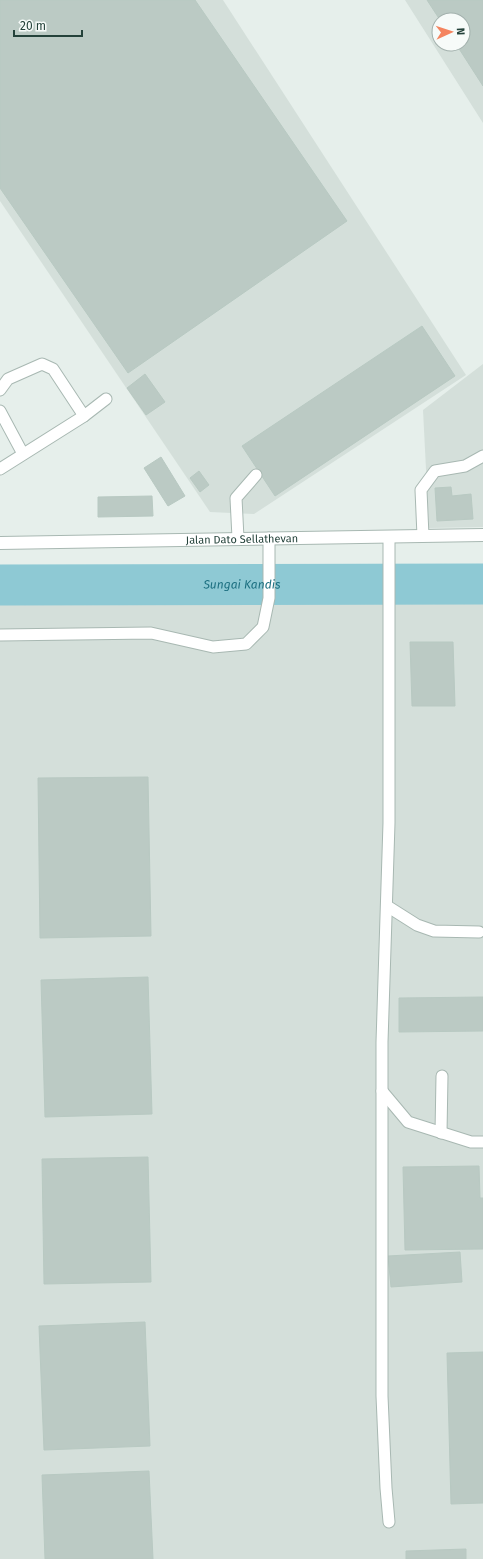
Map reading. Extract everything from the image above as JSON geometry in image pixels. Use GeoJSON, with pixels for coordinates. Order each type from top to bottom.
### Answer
{"type":"FeatureCollection","features":[{"type":"Feature","properties":{"kind":"street","name":"Jalan Dato Sellathevan"},"geometry":{"type":"LineString","coordinates":[[0,543],[483,535]]}},
{"type":"Feature","properties":{"kind":"lane"},"geometry":{"type":"LineString","coordinates":[[0,390],[8,379],[42,364],[53,369],[84,416]]}},
{"type":"Feature","properties":{"kind":"lane"},"geometry":{"type":"LineString","coordinates":[[0,469],[84,416],[106,399]]}},
{"type":"Feature","properties":{"kind":"lane"},"geometry":{"type":"LineString","coordinates":[[0,411],[23,454]]}},
{"type":"Feature","properties":{"kind":"lane"},"geometry":{"type":"LineString","coordinates":[[423,536],[421,490],[430,477],[435,471],[465,466],[483,456]]}},
{"type":"Feature","properties":{"kind":"lane"},"geometry":{"type":"LineString","coordinates":[[238,538],[236,498],[256,475]]}},
{"type":"Feature","properties":{"kind":"lane"},"geometry":{"type":"LineString","coordinates":[[389,537],[389,823],[382,1091],[382,1396],[389,1522]]}},
{"type":"Feature","properties":{"kind":"lane"},"geometry":{"type":"LineString","coordinates":[[0,635],[151,633],[213,647],[246,644],[263,627],[269,593],[269,538]]}},
{"type":"Feature","properties":{"kind":"lane"},"geometry":{"type":"LineString","coordinates":[[387,906],[417,925],[434,931],[479,932]]}},
{"type":"Feature","properties":{"kind":"lane"},"geometry":{"type":"LineString","coordinates":[[441,1133],[442,1076]]}},
{"type":"Feature","properties":{"kind":"lane"},"geometry":{"type":"LineString","coordinates":[[382,1091],[408,1122],[471,1142],[483,1142]]}},
{"type":"Feature","properties":{"kind":"shaded area"},"geometry":{"type":"Polygon","coordinates":[[[0,0],[223,0],[466,375],[254,514],[210,512],[0,201],[0,0]]]}},
{"type":"Feature","properties":{"kind":"shaded area"},"geometry":{"type":"Polygon","coordinates":[[[405,0],[483,0],[483,123],[438,52],[471,52],[471,12],[431,12],[431,41],[405,0]]]}},
{"type":"Feature","properties":{"kind":"shaded area"},"geometry":{"type":"Polygon","coordinates":[[[483,364],[483,527],[429,528],[423,410],[483,364]]]}},
{"type":"Feature","properties":{"kind":"shaded area"},"geometry":{"type":"Polygon","coordinates":[[[483,593],[483,1559],[0,1559],[0,596],[483,593]]]}},
{"type":"Feature","properties":{"kind":"building"},"geometry":{"type":"Polygon","coordinates":[[[0,0],[195,0],[347,221],[128,373],[0,188],[0,0]]]}},
{"type":"Feature","properties":{"kind":"building"},"geometry":{"type":"Polygon","coordinates":[[[427,0],[483,0],[483,86],[461,52],[471,52],[471,12],[435,12],[427,0]]]}},
{"type":"Feature","properties":{"kind":"building"},"geometry":{"type":"Polygon","coordinates":[[[422,326],[455,376],[275,496],[242,446],[422,326]]]}},
{"type":"Feature","properties":{"kind":"building"},"geometry":{"type":"Polygon","coordinates":[[[145,374],[165,402],[146,415],[127,388],[145,374]]]}},
{"type":"Feature","properties":{"kind":"building"},"geometry":{"type":"Polygon","coordinates":[[[161,457],[185,496],[168,506],[144,468],[161,457]]]}},
{"type":"Feature","properties":{"kind":"building"},"geometry":{"type":"Polygon","coordinates":[[[199,471],[209,485],[200,492],[190,478],[199,471]]]}},
{"type":"Feature","properties":{"kind":"building"},"geometry":{"type":"Polygon","coordinates":[[[451,487],[452,496],[471,494],[473,519],[437,521],[435,488],[451,487]]]}},
{"type":"Feature","properties":{"kind":"building"},"geometry":{"type":"Polygon","coordinates":[[[152,496],[153,516],[98,517],[98,497],[152,496]]]}},
{"type":"Feature","properties":{"kind":"building"},"geometry":{"type":"Polygon","coordinates":[[[410,642],[453,642],[455,706],[412,706],[410,642]]]}},
{"type":"Feature","properties":{"kind":"building"},"geometry":{"type":"Polygon","coordinates":[[[148,777],[151,936],[40,938],[38,778],[148,777]]]}},
{"type":"Feature","properties":{"kind":"building"},"geometry":{"type":"Polygon","coordinates":[[[148,977],[152,1114],[45,1117],[41,980],[148,977]]]}},
{"type":"Feature","properties":{"kind":"building"},"geometry":{"type":"Polygon","coordinates":[[[483,997],[483,1031],[399,1032],[399,998],[483,997]]]}},
{"type":"Feature","properties":{"kind":"building"},"geometry":{"type":"Polygon","coordinates":[[[148,1157],[151,1282],[44,1284],[42,1159],[148,1157]]]}},
{"type":"Feature","properties":{"kind":"building"},"geometry":{"type":"Polygon","coordinates":[[[479,1166],[480,1198],[483,1198],[483,1249],[405,1250],[403,1167],[479,1166]]]}},
{"type":"Feature","properties":{"kind":"building"},"geometry":{"type":"Polygon","coordinates":[[[460,1252],[462,1282],[391,1287],[388,1256],[460,1252]]]}},
{"type":"Feature","properties":{"kind":"building"},"geometry":{"type":"Polygon","coordinates":[[[145,1322],[150,1446],[44,1450],[39,1326],[145,1322]]]}},
{"type":"Feature","properties":{"kind":"building"},"geometry":{"type":"Polygon","coordinates":[[[483,1352],[483,1503],[451,1504],[447,1353],[483,1352]]]}},
{"type":"Feature","properties":{"kind":"building"},"geometry":{"type":"Polygon","coordinates":[[[149,1471],[153,1559],[45,1559],[42,1475],[149,1471]]]}},
{"type":"Feature","properties":{"kind":"building"},"geometry":{"type":"Polygon","coordinates":[[[466,1549],[466,1559],[406,1559],[406,1551],[466,1549]]]}},
{"type":"Feature","properties":{"kind":"waterway","name":"Sungai Kandis"},"geometry":{"type":"LineString","coordinates":[[0,585],[483,584]]}}]}
